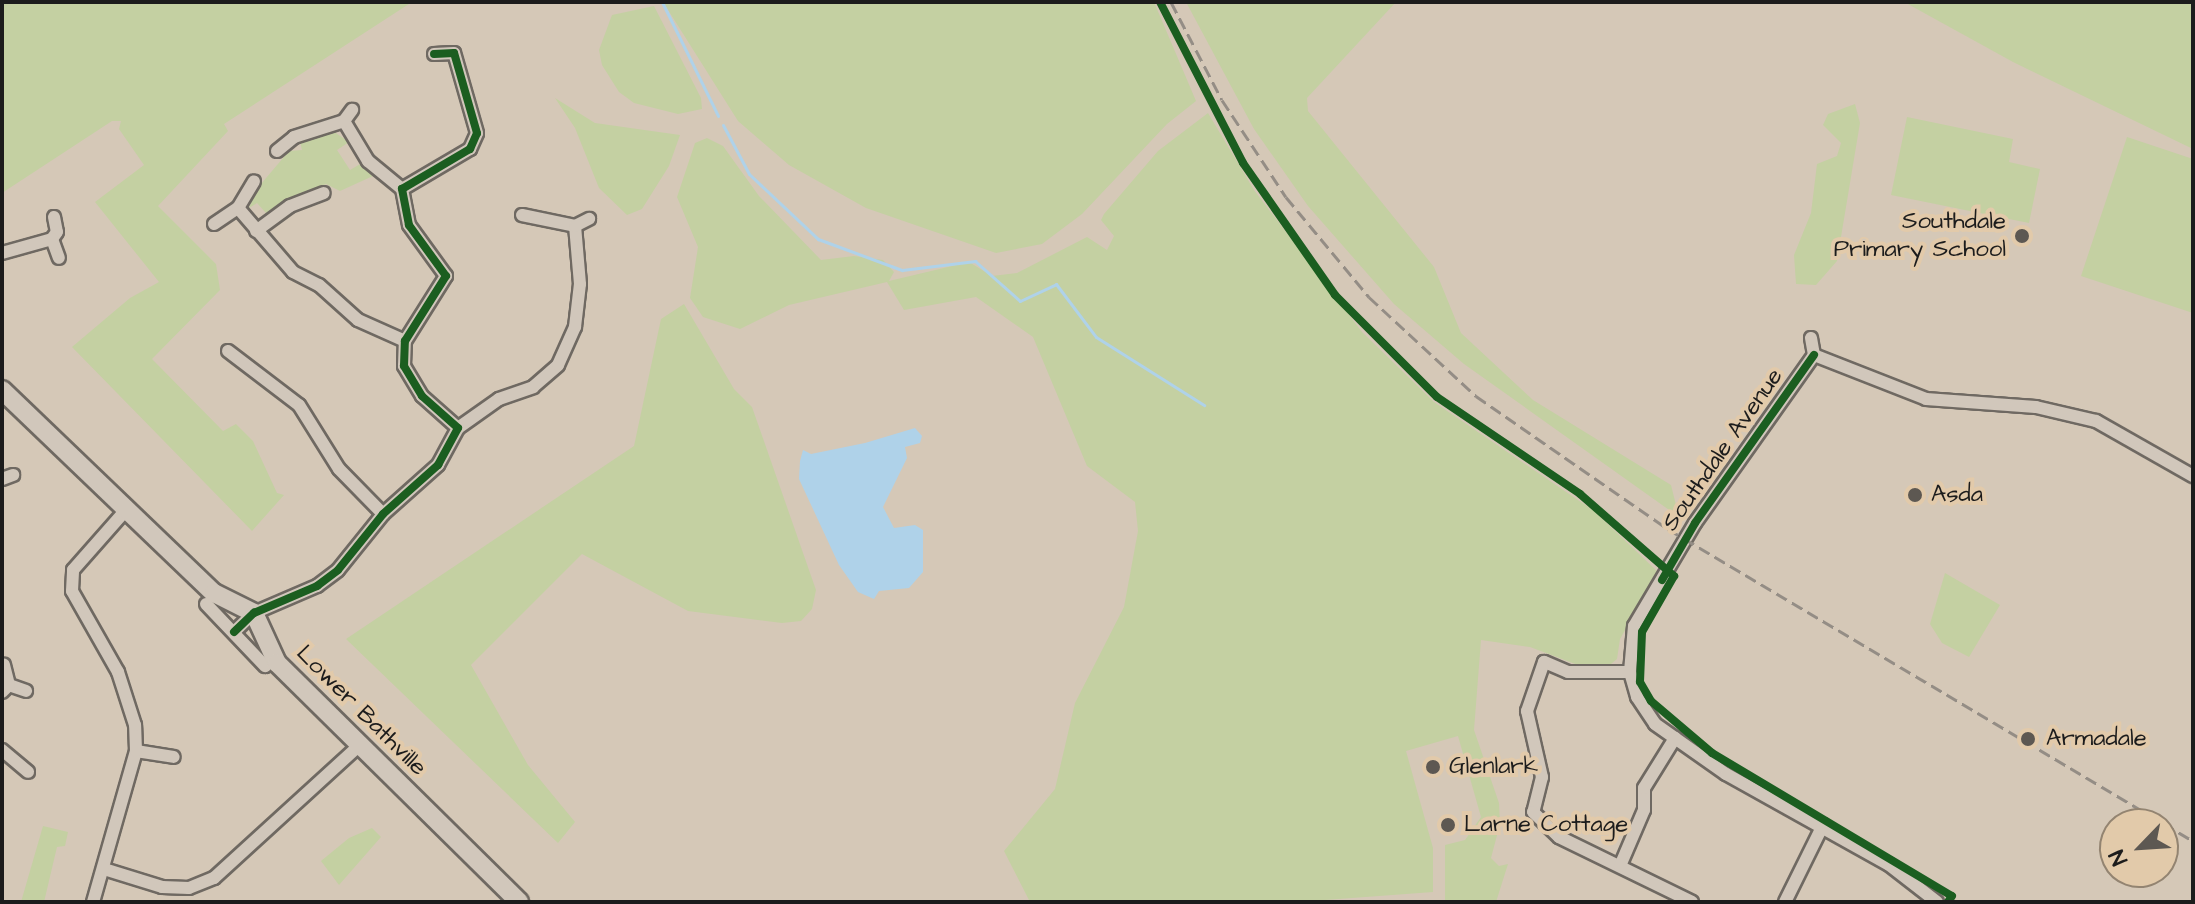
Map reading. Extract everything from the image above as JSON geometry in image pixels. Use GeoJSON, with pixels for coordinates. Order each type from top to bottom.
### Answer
{"type":"FeatureCollection","features":[{"type":"Feature","properties":{"kind":"main road"},"geometry":{"type":"LineString","coordinates":[[2,390],[214,593],[254,613]]}},
{"type":"Feature","properties":{"kind":"main road","name":"Lower Bathville"},"geometry":{"type":"LineString","coordinates":[[254,613],[277,663],[519,902]]}},
{"type":"Feature","properties":{"kind":"street"},"geometry":{"type":"LineString","coordinates":[[402,189],[476,143],[454,53],[462,41]]}},
{"type":"Feature","properties":{"kind":"street"},"geometry":{"type":"LineString","coordinates":[[434,54],[454,53]]}},
{"type":"Feature","properties":{"kind":"street"},"geometry":{"type":"LineString","coordinates":[[277,151],[294,137],[348,115],[368,161],[402,189],[409,225],[446,276],[405,341],[404,366],[422,396],[458,428]]}},
{"type":"Feature","properties":{"kind":"street"},"geometry":{"type":"LineString","coordinates":[[214,224],[238,208],[254,181]]}},
{"type":"Feature","properties":{"kind":"street"},"geometry":{"type":"LineString","coordinates":[[256,231],[290,206],[324,193]]}},
{"type":"Feature","properties":{"kind":"street"},"geometry":{"type":"LineString","coordinates":[[238,208],[286,265],[319,285],[358,320],[405,341]]}},
{"type":"Feature","properties":{"kind":"street"},"geometry":{"type":"LineString","coordinates":[[522,215],[575,226],[589,219]]}},
{"type":"Feature","properties":{"kind":"street"},"geometry":{"type":"LineString","coordinates":[[2,253],[52,239],[57,232],[54,217]]}},
{"type":"Feature","properties":{"kind":"street"},"geometry":{"type":"LineString","coordinates":[[234,632],[254,613],[317,586],[338,570],[383,514],[438,465],[458,428],[499,399],[533,387],[558,365],[577,313],[575,226]]}},
{"type":"Feature","properties":{"kind":"street"},"geometry":{"type":"LineString","coordinates":[[52,239],[59,258]]}},
{"type":"Feature","properties":{"kind":"street"},"geometry":{"type":"LineString","coordinates":[[1811,338],[1814,355],[1926,399],[2036,407],[2096,421],[2193,476]]}},
{"type":"Feature","properties":{"kind":"street"},"geometry":{"type":"LineString","coordinates":[[228,351],[299,405],[339,469],[383,514]]}},
{"type":"Feature","properties":{"kind":"street","name":"Southdale Avenue"},"geometry":{"type":"LineString","coordinates":[[1814,355],[1695,523],[1634,626],[1630,672],[1637,697],[1655,724],[1726,774],[1823,825],[1938,901]]}},
{"type":"Feature","properties":{"kind":"street"},"geometry":{"type":"LineString","coordinates":[[93,902],[136,751],[135,725],[118,672],[72,591],[73,570],[125,511]]}},
{"type":"Feature","properties":{"kind":"street"},"geometry":{"type":"LineString","coordinates":[[206,604],[265,666]]}},
{"type":"Feature","properties":{"kind":"street"},"geometry":{"type":"LineString","coordinates":[[1630,672],[1568,672],[1544,662],[1527,711],[1542,777],[1533,812],[1538,822],[1692,902]]}},
{"type":"Feature","properties":{"kind":"street"},"geometry":{"type":"LineString","coordinates":[[4,665],[5,688],[26,691]]}},
{"type":"Feature","properties":{"kind":"street"},"geometry":{"type":"LineString","coordinates":[[1620,866],[1644,810],[1644,788],[1675,738]]}},
{"type":"Feature","properties":{"kind":"street"},"geometry":{"type":"LineString","coordinates":[[104,869],[162,887],[189,888],[214,878],[361,744]]}},
{"type":"Feature","properties":{"kind":"street"},"geometry":{"type":"LineString","coordinates":[[2,750],[28,772]]}},
{"type":"Feature","properties":{"kind":"street"},"geometry":{"type":"LineString","coordinates":[[136,751],[174,757]]}},
{"type":"Feature","properties":{"kind":"street"},"geometry":{"type":"LineString","coordinates":[[2,771],[12,759]]}},
{"type":"Feature","properties":{"kind":"street"},"geometry":{"type":"LineString","coordinates":[[1785,902],[1823,825]]}},
{"type":"Feature","properties":{"kind":"green space"},"geometry":{"type":"Polygon","coordinates":[[[2,2],[412,2],[224,124],[228,131],[158,206],[216,264],[220,290],[152,359],[223,431],[236,424],[253,441],[277,493],[284,495],[252,531],[72,347],[130,298],[159,282],[95,202],[144,165],[119,129],[121,121],[112,121],[2,193],[2,2]]]}},
{"type":"Feature","properties":{"kind":"green space"},"geometry":{"type":"Polygon","coordinates":[[[663,2],[1154,2],[1196,101],[1167,124],[1082,214],[1042,244],[996,253],[866,208],[789,165],[738,121],[663,2]]]}},
{"type":"Feature","properties":{"kind":"green space"},"geometry":{"type":"Polygon","coordinates":[[[1186,2],[1396,2],[1307,98],[1308,111],[1434,267],[1461,333],[1533,400],[1671,485],[1679,517],[1464,364],[1394,304],[1308,206],[1254,129],[1186,2]]]}},
{"type":"Feature","properties":{"kind":"green space"},"geometry":{"type":"Polygon","coordinates":[[[2193,2],[2193,149],[2013,62],[1906,3],[2193,2]]]}},
{"type":"Feature","properties":{"kind":"green space"},"geometry":{"type":"Polygon","coordinates":[[[654,6],[701,98],[702,109],[678,114],[634,103],[619,92],[602,65],[599,50],[612,15],[654,6]]]}},
{"type":"Feature","properties":{"kind":"green space"},"geometry":{"type":"Polygon","coordinates":[[[555,98],[595,123],[680,135],[669,166],[642,209],[627,215],[599,188],[575,128],[555,98]]]}},
{"type":"Feature","properties":{"kind":"green space"},"geometry":{"type":"Polygon","coordinates":[[[1855,104],[1860,123],[1837,261],[1816,285],[1796,284],[1794,255],[1811,213],[1817,164],[1837,156],[1841,143],[1823,125],[1828,114],[1855,104]]]}},
{"type":"Feature","properties":{"kind":"green space"},"geometry":{"type":"Polygon","coordinates":[[[1208,113],[1254,190],[1362,332],[1434,402],[1594,511],[1658,572],[1620,639],[1617,659],[1606,668],[1605,664],[1578,665],[1530,647],[1481,640],[1474,730],[1499,803],[1500,824],[1491,858],[1499,866],[1508,864],[1496,902],[1445,902],[1445,845],[1465,840],[1481,817],[1458,736],[1406,751],[1433,848],[1433,892],[1298,902],[1030,902],[1004,851],[1055,789],[1075,703],[1124,607],[1138,531],[1135,502],[1087,466],[1033,337],[976,297],[904,310],[887,282],[789,305],[740,329],[703,317],[690,298],[698,247],[677,197],[695,143],[707,138],[723,146],[759,196],[821,260],[854,256],[883,260],[894,272],[889,281],[969,262],[992,276],[1017,273],[1087,237],[1107,250],[1114,236],[1101,220],[1104,214],[1158,151],[1208,113]]]}},
{"type":"Feature","properties":{"kind":"green space"},"geometry":{"type":"Polygon","coordinates":[[[1907,117],[2013,139],[2009,162],[2040,169],[2029,223],[1891,195],[1907,117]]]}},
{"type":"Feature","properties":{"kind":"green space"},"geometry":{"type":"Polygon","coordinates":[[[330,129],[349,142],[337,150],[350,170],[362,163],[373,176],[340,191],[326,184],[266,213],[257,203],[249,208],[255,191],[289,151],[302,150],[300,142],[330,129]]]}},
{"type":"Feature","properties":{"kind":"green space"},"geometry":{"type":"Polygon","coordinates":[[[2127,137],[2193,159],[2193,313],[2081,276],[2127,137]]]}},
{"type":"Feature","properties":{"kind":"green space"},"geometry":{"type":"Polygon","coordinates":[[[684,304],[734,389],[752,407],[816,590],[812,609],[801,621],[782,623],[688,611],[582,554],[471,665],[528,765],[575,822],[558,843],[346,639],[634,446],[661,319],[684,304]]]}},
{"type":"Feature","properties":{"kind":"green space"},"geometry":{"type":"Polygon","coordinates":[[[1945,573],[2000,605],[1969,657],[1942,643],[1930,624],[1945,573]]]}},
{"type":"Feature","properties":{"kind":"green space"},"geometry":{"type":"Polygon","coordinates":[[[43,826],[68,832],[65,846],[57,847],[44,902],[21,902],[43,826]]]}},
{"type":"Feature","properties":{"kind":"green space"},"geometry":{"type":"Polygon","coordinates":[[[372,828],[381,837],[339,885],[321,861],[349,838],[372,828]]]}},
{"type":"Feature","properties":{"kind":"water"},"geometry":{"type":"Polygon","coordinates":[[[915,428],[922,436],[920,443],[905,447],[907,458],[883,507],[894,528],[915,525],[923,530],[923,572],[909,588],[879,591],[874,599],[858,592],[839,565],[799,479],[800,461],[803,450],[811,454],[865,443],[915,428]]]}},
{"type":"Feature","properties":{"kind":"waterway"},"geometry":{"type":"LineString","coordinates":[[662,2],[718,116]]}},
{"type":"Feature","properties":{"kind":"waterway"},"geometry":{"type":"LineString","coordinates":[[723,125],[749,174],[818,239],[902,270],[975,261],[1020,301],[1056,284],[1096,337],[1204,405]]}},
{"type":"Feature","properties":{"kind":"railway"},"geometry":{"type":"LineString","coordinates":[[1171,2],[1222,100],[1286,197],[1369,297],[1476,396],[1668,529],[2193,841]]}},
{"type":"Feature","properties":{"kind":"cycle path"},"geometry":{"type":"LineString","coordinates":[[1160,2],[1243,163],[1335,295],[1437,397],[1580,494],[1674,576],[1642,632],[1640,682],[1651,701],[1712,753],[1952,896],[1948,902]]}},
{"type":"Feature","properties":{"kind":"cycle path"},"geometry":{"type":"LineString","coordinates":[[234,632],[254,613],[317,586],[338,570],[383,514],[438,465],[458,428],[422,396],[404,366],[405,341],[446,276],[409,225],[402,189],[470,149],[477,133],[454,53],[434,54]]}},
{"type":"Feature","properties":{"kind":"cycle path"},"geometry":{"type":"LineString","coordinates":[[1662,580],[1695,523],[1814,355]]}},
{"type":"Feature","properties":{"kind":"place","name":"Southdale Primary School"},"geometry":{"type":"Point","coordinates":[2022,236]}},
{"type":"Feature","properties":{"kind":"place","name":"Asda"},"geometry":{"type":"Point","coordinates":[1915,495]}},
{"type":"Feature","properties":{"kind":"place","name":"Armadale"},"geometry":{"type":"Point","coordinates":[2028,739]}},
{"type":"Feature","properties":{"kind":"place","name":"Glenlark"},"geometry":{"type":"Point","coordinates":[1433,767]}},
{"type":"Feature","properties":{"kind":"place","name":"Larne Cottage"},"geometry":{"type":"Point","coordinates":[1448,825]}}]}
